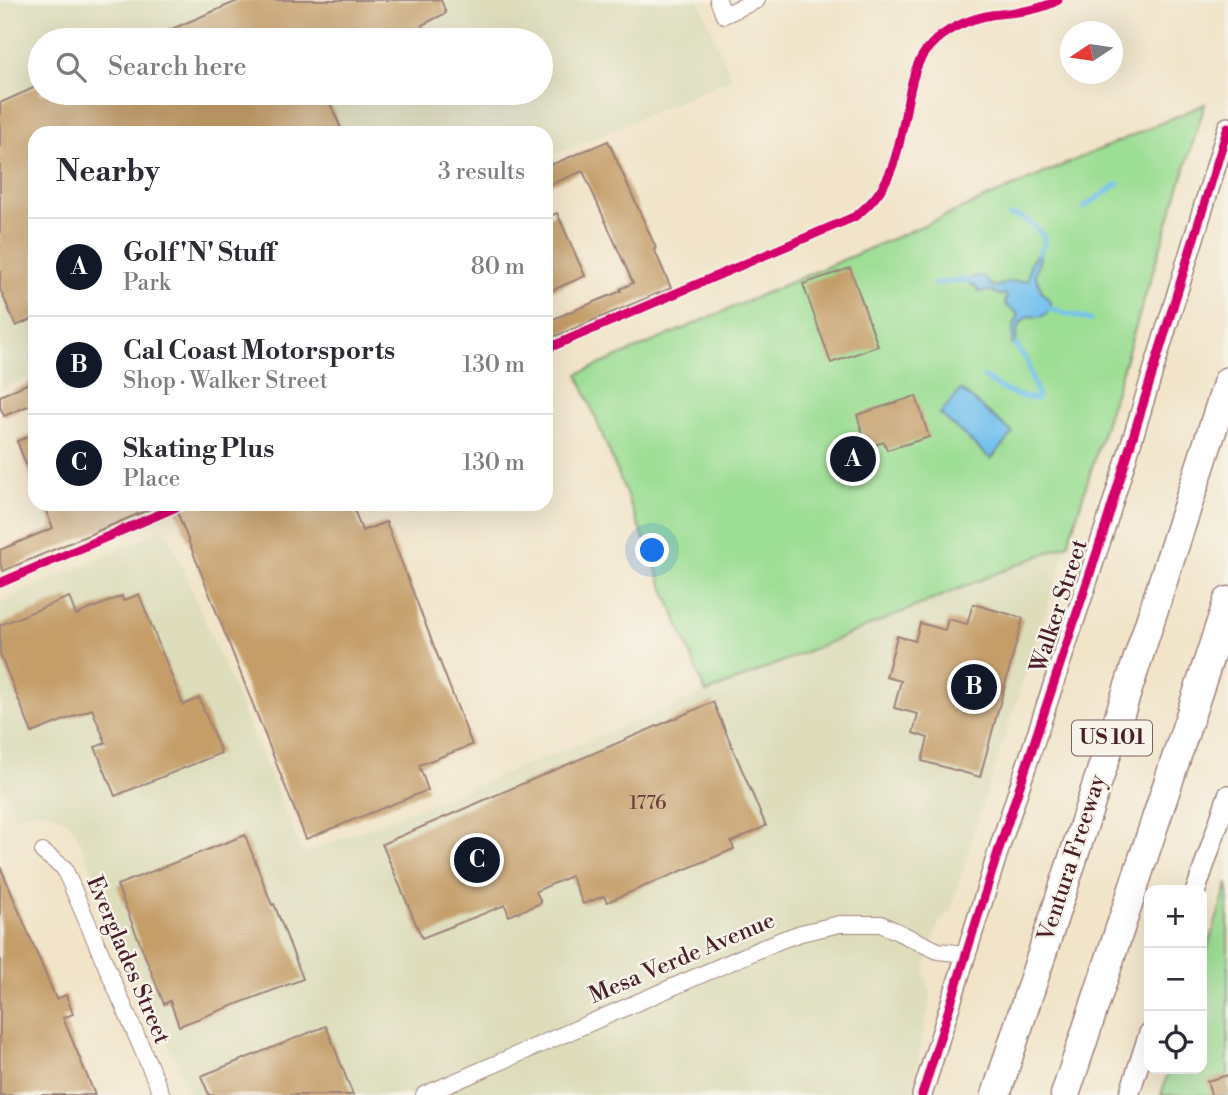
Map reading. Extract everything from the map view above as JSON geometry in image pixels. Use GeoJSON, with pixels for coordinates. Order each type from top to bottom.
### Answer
{"type":"FeatureCollection","features":[{"type":"Feature","properties":{"kind":"highway","name":"Ventura Freeway"},"geometry":{"type":"LineString","coordinates":[[996,1095],[1228,381]]}},
{"type":"Feature","properties":{"kind":"highway","name":"US 101"},"geometry":{"type":"LineString","coordinates":[[1065,1095],[1228,601]]}},
{"type":"Feature","properties":{"kind":"street"},"geometry":{"type":"LineString","coordinates":[[721,7],[757,0]]}},
{"type":"Feature","properties":{"kind":"street","name":"Walker Street"},"geometry":{"type":"LineString","coordinates":[[922,1095],[999,849],[1106,525],[1228,127]]}},
{"type":"Feature","properties":{"kind":"street"},"geometry":{"type":"LineString","coordinates":[[1198,885],[1228,794]]}},
{"type":"Feature","properties":{"kind":"street","name":"Everglades Street"},"geometry":{"type":"LineString","coordinates":[[43,852],[64,868],[162,1095]]}},
{"type":"Feature","properties":{"kind":"street","name":"Mesa Verde Avenue"},"geometry":{"type":"LineString","coordinates":[[424,1095],[800,933],[840,925],[881,924],[938,951],[966,954]]}},
{"type":"Feature","properties":{"kind":"street"},"geometry":{"type":"LineString","coordinates":[[1129,1095],[1144,1048]]}},
{"type":"Feature","properties":{"kind":"shaded area"},"geometry":{"type":"Polygon","coordinates":[[[0,0],[699,0],[732,78],[553,155],[553,126],[28,126],[28,378],[0,390],[0,0]]]}},
{"type":"Feature","properties":{"kind":"shaded area"},"geometry":{"type":"Polygon","coordinates":[[[166,528],[303,854],[706,693],[1068,544],[974,831],[951,910],[939,922],[924,973],[931,994],[912,1095],[190,1095],[75,830],[65,819],[47,812],[31,812],[15,817],[0,781],[0,602],[166,528]]]}},
{"type":"Feature","properties":{"kind":"green space"},"geometry":{"type":"Polygon","coordinates":[[[1205,104],[1068,544],[706,693],[578,374],[1205,104]]]}},
{"type":"Feature","properties":{"kind":"green space"},"geometry":{"type":"Polygon","coordinates":[[[1228,883],[1228,1095],[1161,1095],[1167,1074],[1207,1074],[1207,950],[1228,883]]]}},
{"type":"Feature","properties":{"kind":"water"},"geometry":{"type":"Polygon","coordinates":[[[1038,252],[1041,254],[1035,274],[1042,292],[1051,303],[1045,315],[1031,316],[1023,320],[1017,331],[1017,344],[1012,345],[1014,325],[1019,315],[1006,305],[1005,294],[978,292],[978,289],[969,283],[973,277],[983,276],[994,286],[1028,280],[1030,264],[1038,252]]]}},
{"type":"Feature","properties":{"kind":"water"},"geometry":{"type":"Polygon","coordinates":[[[961,390],[1013,433],[991,459],[940,414],[961,390]]]}},
{"type":"Feature","properties":{"kind":"building"},"geometry":{"type":"Polygon","coordinates":[[[240,0],[441,0],[446,13],[422,25],[423,28],[174,28],[240,0]]]}},
{"type":"Feature","properties":{"kind":"building"},"geometry":{"type":"Polygon","coordinates":[[[28,90],[28,105],[331,105],[340,126],[28,126],[28,321],[16,326],[0,289],[0,103],[28,90]]]}},
{"type":"Feature","properties":{"kind":"building"},"geometry":{"type":"Polygon","coordinates":[[[608,141],[671,288],[553,337],[553,319],[621,291],[620,289],[633,283],[583,171],[553,183],[553,164],[608,141]]]}},
{"type":"Feature","properties":{"kind":"building"},"geometry":{"type":"Polygon","coordinates":[[[557,213],[585,276],[553,290],[553,215],[557,213]]]}},
{"type":"Feature","properties":{"kind":"building"},"geometry":{"type":"Polygon","coordinates":[[[850,268],[878,346],[831,363],[803,284],[850,268]]]}},
{"type":"Feature","properties":{"kind":"building"},"geometry":{"type":"Polygon","coordinates":[[[28,383],[28,406],[4,416],[0,407],[0,396],[28,383]]]}},
{"type":"Feature","properties":{"kind":"building"},"geometry":{"type":"Polygon","coordinates":[[[916,396],[929,437],[887,450],[884,442],[867,447],[857,415],[916,396]]]}},
{"type":"Feature","properties":{"kind":"building"},"geometry":{"type":"Polygon","coordinates":[[[28,437],[28,469],[17,441],[28,437]]]}},
{"type":"Feature","properties":{"kind":"building"},"geometry":{"type":"Polygon","coordinates":[[[46,511],[145,511],[3,571],[0,550],[53,528],[46,511]]]}},
{"type":"Feature","properties":{"kind":"building"},"geometry":{"type":"Polygon","coordinates":[[[177,511],[355,511],[362,531],[386,522],[472,745],[419,765],[428,790],[306,839],[177,511]]]}},
{"type":"Feature","properties":{"kind":"building"},"geometry":{"type":"Polygon","coordinates":[[[139,594],[183,705],[199,698],[221,753],[115,796],[95,747],[106,743],[92,709],[32,733],[0,654],[0,625],[69,597],[76,615],[122,596],[123,601],[139,594]]]}},
{"type":"Feature","properties":{"kind":"building"},"geometry":{"type":"Polygon","coordinates":[[[973,604],[1023,618],[980,777],[922,761],[928,738],[913,733],[918,714],[894,708],[901,681],[886,677],[897,636],[915,641],[920,623],[945,630],[948,619],[967,624],[973,604]]]}},
{"type":"Feature","properties":{"kind":"building"},"geometry":{"type":"Polygon","coordinates":[[[713,702],[766,826],[731,842],[734,849],[607,902],[604,896],[583,904],[571,876],[536,891],[541,903],[509,916],[505,905],[422,938],[382,844],[713,702]]]}},
{"type":"Feature","properties":{"kind":"building"},"geometry":{"type":"Polygon","coordinates":[[[245,835],[303,979],[179,1026],[170,1001],[164,1004],[117,885],[245,835]]]}},
{"type":"Feature","properties":{"kind":"building"},"geometry":{"type":"Polygon","coordinates":[[[0,866],[56,999],[66,995],[73,1014],[63,1018],[95,1095],[0,1095],[0,866]]]}},
{"type":"Feature","properties":{"kind":"building"},"geometry":{"type":"Polygon","coordinates":[[[326,1026],[353,1095],[209,1095],[201,1076],[326,1026]]]}},
{"type":"Feature","properties":{"kind":"building"},"geometry":{"type":"Polygon","coordinates":[[[1228,1075],[1228,1095],[1211,1095],[1207,1081],[1228,1075]]]}},
{"type":"Feature","properties":{"kind":"waterway"},"geometry":{"type":"LineString","coordinates":[[1084,207],[1118,184]]}},
{"type":"Feature","properties":{"kind":"waterway"},"geometry":{"type":"LineString","coordinates":[[1010,216],[1025,219],[1044,237],[1039,253]]}},
{"type":"Feature","properties":{"kind":"waterway"},"geometry":{"type":"LineString","coordinates":[[935,284],[971,281]]}},
{"type":"Feature","properties":{"kind":"waterway"},"geometry":{"type":"LineString","coordinates":[[1050,309],[1090,320]]}},
{"type":"Feature","properties":{"kind":"waterway"},"geometry":{"type":"LineString","coordinates":[[984,377],[1008,392],[1036,399],[1038,395],[1028,362],[1015,344]]}},
{"type":"Feature","properties":{"kind":"cycle path"},"geometry":{"type":"LineString","coordinates":[[553,346],[854,217],[868,205],[888,178],[899,146],[914,75],[930,46],[950,30],[974,19],[1033,9],[1058,0]]}},
{"type":"Feature","properties":{"kind":"cycle path"},"geometry":{"type":"LineString","coordinates":[[922,1095],[999,849],[1106,525],[1228,127]]}},
{"type":"Feature","properties":{"kind":"cycle path"},"geometry":{"type":"LineString","coordinates":[[0,583],[167,511]]}},
{"type":"Feature","properties":{"kind":"place","name":"Golf 'N' Stuff"},"geometry":{"type":"Point","coordinates":[853,459]}},
{"type":"Feature","properties":{"kind":"place","name":"Cal Coast Motorsports"},"geometry":{"type":"Point","coordinates":[974,687]}},
{"type":"Feature","properties":{"kind":"place","name":"Skating Plus"},"geometry":{"type":"Point","coordinates":[477,860]}}]}
